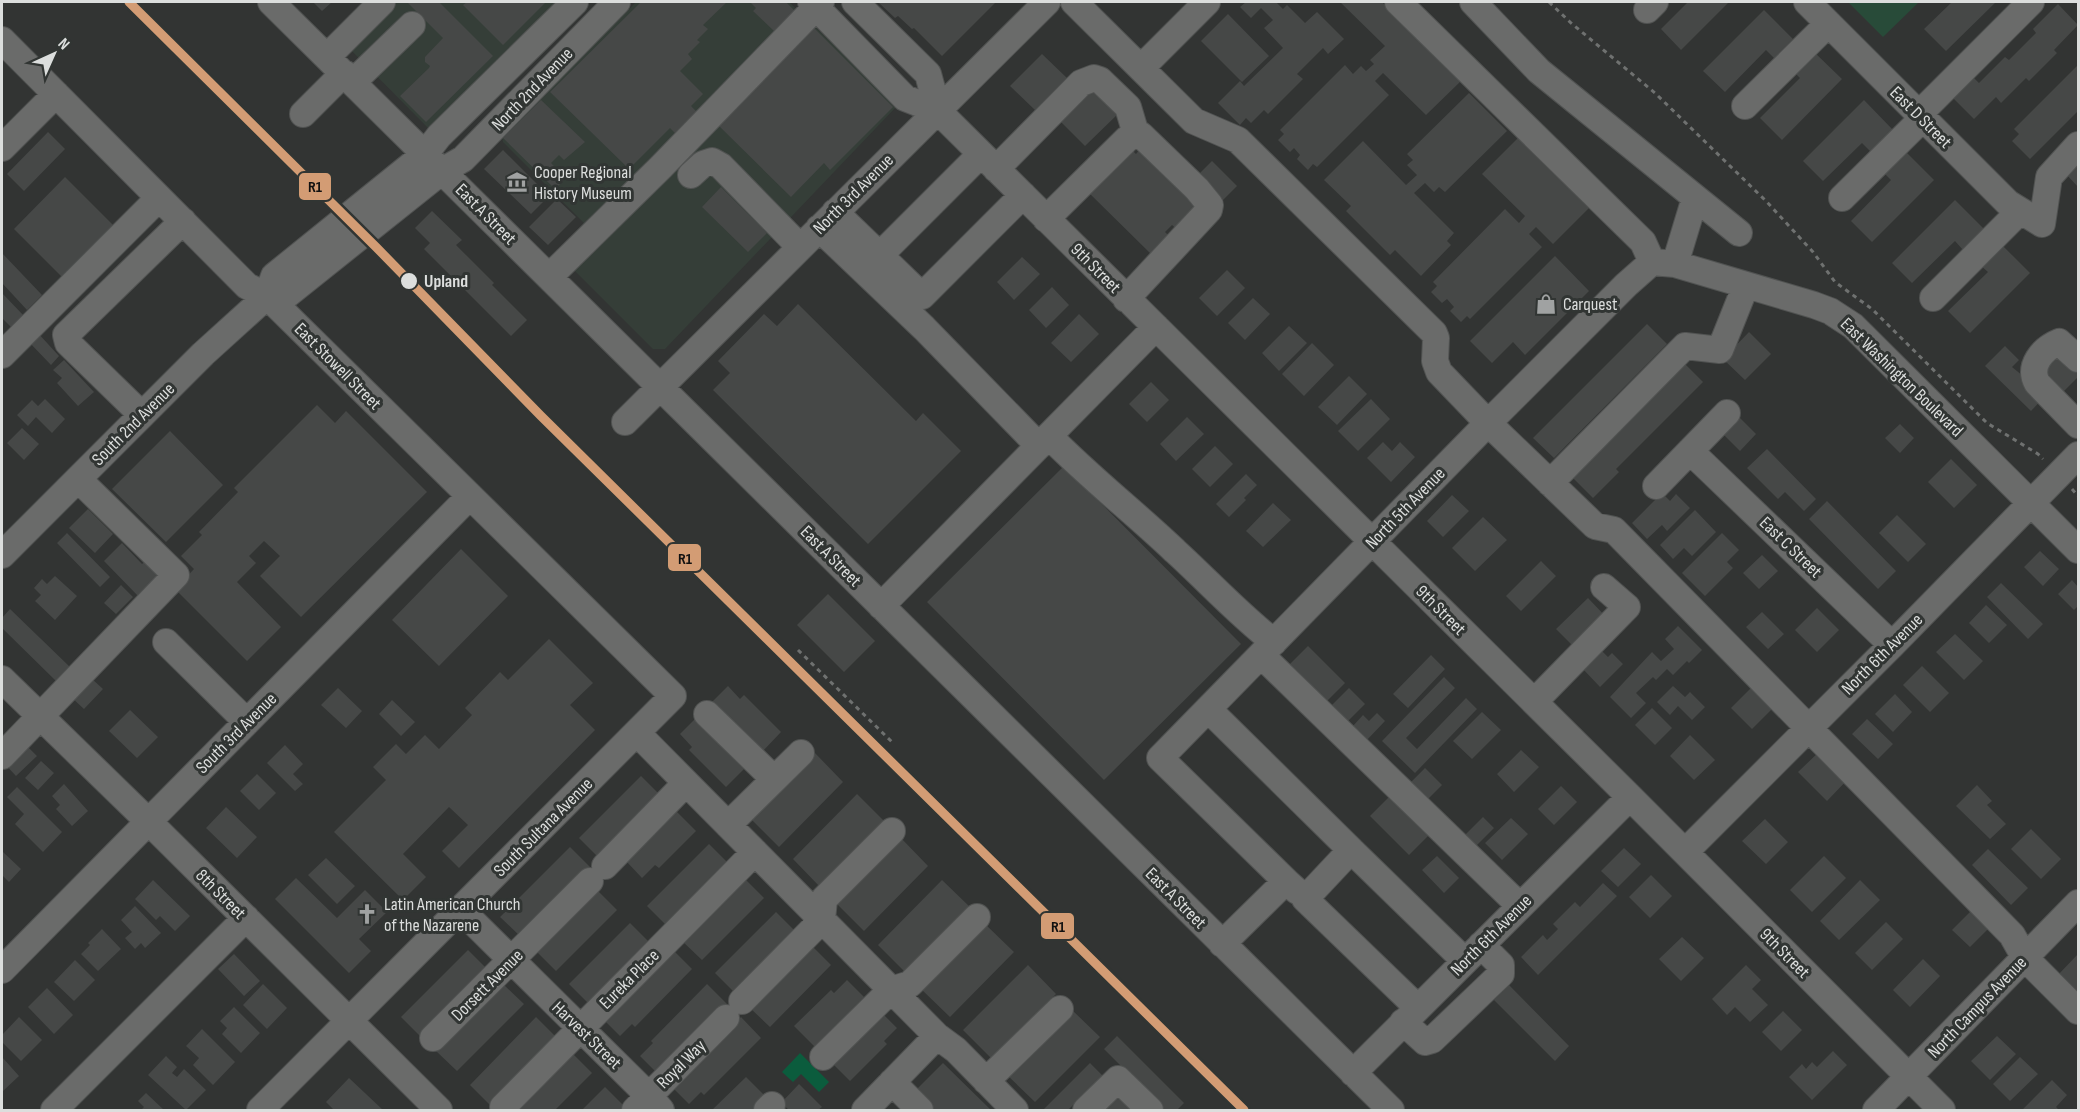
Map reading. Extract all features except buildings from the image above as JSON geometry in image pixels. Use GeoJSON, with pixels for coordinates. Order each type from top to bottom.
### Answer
{"type":"FeatureCollection","features":[{"type":"Feature","properties":{"kind":"street","name":"East A Street"},"geometry":{"type":"LineString","coordinates":[[272,2],[1391,1110]]}},
{"type":"Feature","properties":{"kind":"street"},"geometry":{"type":"LineString","coordinates":[[303,114],[341,71],[382,2]]}},
{"type":"Feature","properties":{"kind":"street","name":"North 2nd Avenue"},"geometry":{"type":"LineString","coordinates":[[575,2],[439,136],[434,163],[463,159],[617,2]]}},
{"type":"Feature","properties":{"kind":"street","name":"9th Street"},"geometry":{"type":"LineString","coordinates":[[855,2],[928,74],[938,111]]}},
{"type":"Feature","properties":{"kind":"street"},"geometry":{"type":"LineString","coordinates":[[1074,2],[1194,121],[1238,140],[1434,333],[1436,338],[1435,361],[1439,372],[1488,423],[1595,526],[1614,530],[2012,935],[2025,958],[2079,1011]]}},
{"type":"Feature","properties":{"kind":"street"},"geometry":{"type":"LineString","coordinates":[[1141,68],[1207,2]]}},
{"type":"Feature","properties":{"kind":"street"},"geometry":{"type":"LineString","coordinates":[[1398,2],[1664,263],[1695,198]]}},
{"type":"Feature","properties":{"kind":"street"},"geometry":{"type":"LineString","coordinates":[[1473,2],[1539,71],[1739,233]]}},
{"type":"Feature","properties":{"kind":"street","name":"East D Street"},"geometry":{"type":"LineString","coordinates":[[1807,2],[2008,203],[2031,218]]}},
{"type":"Feature","properties":{"kind":"street"},"geometry":{"type":"LineString","coordinates":[[1842,198],[2031,2]]}},
{"type":"Feature","properties":{"kind":"street"},"geometry":{"type":"LineString","coordinates":[[549,277],[661,167],[816,3]]}},
{"type":"Feature","properties":{"kind":"street","name":"9th Street"},"geometry":{"type":"LineString","coordinates":[[816,3],[905,98],[938,111],[1630,797],[1942,1110]]}},
{"type":"Feature","properties":{"kind":"street","name":"North 3rd Avenue"},"geometry":{"type":"LineString","coordinates":[[624,422],[938,111],[1037,5]]}},
{"type":"Feature","properties":{"kind":"street"},"geometry":{"type":"LineString","coordinates":[[1745,106],[1828,24]]}},
{"type":"Feature","properties":{"kind":"street"},"geometry":{"type":"LineString","coordinates":[[341,71],[412,25]]}},
{"type":"Feature","properties":{"kind":"street","name":"East Stowell Street"},"geometry":{"type":"LineString","coordinates":[[2,40],[247,286],[267,296],[673,696]]}},
{"type":"Feature","properties":{"kind":"street"},"geometry":{"type":"LineString","coordinates":[[879,256],[1081,83],[1094,78],[1100,80],[1128,107],[1136,134]]}},
{"type":"Feature","properties":{"kind":"street"},"geometry":{"type":"LineString","coordinates":[[2,148],[56,94]]}},
{"type":"Feature","properties":{"kind":"street"},"geometry":{"type":"LineString","coordinates":[[1046,219],[1127,139],[1136,134],[1141,135],[1197,189],[1209,205],[1209,210],[1126,298]]}},
{"type":"Feature","properties":{"kind":"street"},"geometry":{"type":"LineString","coordinates":[[1932,298],[2031,218],[2049,177],[2079,146]]}},
{"type":"Feature","properties":{"kind":"street"},"geometry":{"type":"LineString","coordinates":[[691,175],[703,164],[712,161],[721,166],[800,247]]}},
{"type":"Feature","properties":{"kind":"street","name":"South 2nd Avenue"},"geometry":{"type":"LineString","coordinates":[[2,555],[203,354],[267,296],[288,294],[434,163]]}},
{"type":"Feature","properties":{"kind":"street"},"geometry":{"type":"LineString","coordinates":[[827,220],[879,256],[922,296],[1023,195]]}},
{"type":"Feature","properties":{"kind":"street"},"geometry":{"type":"LineString","coordinates":[[2,355],[159,198]]}},
{"type":"Feature","properties":{"kind":"street"},"geometry":{"type":"LineString","coordinates":[[827,220],[924,328],[1044,441],[1073,460],[1175,550],[1256,628],[1268,648],[1520,906]]}},
{"type":"Feature","properties":{"kind":"street"},"geometry":{"type":"LineString","coordinates":[[142,414],[68,343],[66,335],[183,221]]}},
{"type":"Feature","properties":{"kind":"street","name":"East Washington Boulevard"},"geometry":{"type":"LineString","coordinates":[[1664,263],[1822,308],[1853,326],[2079,550]]}},
{"type":"Feature","properties":{"kind":"street","name":"North 5th Avenue"},"geometry":{"type":"LineString","coordinates":[[1286,881],[1161,758],[1626,285],[1664,263]]}},
{"type":"Feature","properties":{"kind":"street"},"geometry":{"type":"LineString","coordinates":[[1550,483],[1685,346],[1720,350],[1746,285]]}},
{"type":"Feature","properties":{"kind":"street"},"geometry":{"type":"LineString","coordinates":[[881,606],[1156,327]]}},
{"type":"Feature","properties":{"kind":"street"},"geometry":{"type":"LineString","coordinates":[[2079,358],[2059,342],[2055,343],[2042,354],[2034,366],[2033,375],[2037,383],[2079,425]]}},
{"type":"Feature","properties":{"kind":"street"},"geometry":{"type":"LineString","coordinates":[[1656,486],[1727,413]]}},
{"type":"Feature","properties":{"kind":"street","name":"East C Street"},"geometry":{"type":"LineString","coordinates":[[1690,451],[1892,645]]}},
{"type":"Feature","properties":{"kind":"street","name":"North 6th Avenue"},"geometry":{"type":"LineString","coordinates":[[1685,852],[2079,455]]}},
{"type":"Feature","properties":{"kind":"street"},"geometry":{"type":"LineString","coordinates":[[2,756],[176,575],[78,479]]}},
{"type":"Feature","properties":{"kind":"street","name":"South 3rd Avenue"},"geometry":{"type":"LineString","coordinates":[[2,970],[470,496]]}},
{"type":"Feature","properties":{"kind":"street"},"geometry":{"type":"LineString","coordinates":[[1533,702],[1627,607],[1604,587]]}},
{"type":"Feature","properties":{"kind":"street"},"geometry":{"type":"LineString","coordinates":[[166,642],[248,722]]}},
{"type":"Feature","properties":{"kind":"street","name":"8th Street"},"geometry":{"type":"LineString","coordinates":[[2,679],[439,1110]]}},
{"type":"Feature","properties":{"kind":"street","name":"South Sultana Avenue"},"geometry":{"type":"LineString","coordinates":[[260,1110],[673,696]]}},
{"type":"Feature","properties":{"kind":"street"},"geometry":{"type":"LineString","coordinates":[[1208,709],[1351,850],[1473,953],[1501,965],[1501,974],[1432,1040],[1425,1042],[1411,1015],[1286,881],[1222,944]]}},
{"type":"Feature","properties":{"kind":"street"},"geometry":{"type":"LineString","coordinates":[[707,714],[774,780]]}},
{"type":"Feature","properties":{"kind":"street"},"geometry":{"type":"LineString","coordinates":[[637,733],[937,1036],[956,1050],[1015,1110]]}},
{"type":"Feature","properties":{"kind":"street"},"geometry":{"type":"LineString","coordinates":[[728,825],[801,753]]}},
{"type":"Feature","properties":{"kind":"street","name":"Dorsett Avenue"},"geometry":{"type":"LineString","coordinates":[[433,1038],[686,783]]}},
{"type":"Feature","properties":{"kind":"street","name":"North 6th Avenue"},"geometry":{"type":"LineString","coordinates":[[1353,1073],[1630,797]]}},
{"type":"Feature","properties":{"kind":"street"},"geometry":{"type":"LineString","coordinates":[[822,920],[824,899],[892,831]]}},
{"type":"Feature","properties":{"kind":"street"},"geometry":{"type":"LineString","coordinates":[[1305,899],[1351,850]]}},
{"type":"Feature","properties":{"kind":"street","name":"Eureka Place"},"geometry":{"type":"LineString","coordinates":[[503,1107],[755,852]]}},
{"type":"Feature","properties":{"kind":"street","name":"North Campus Avenue"},"geometry":{"type":"LineString","coordinates":[[1876,1110],[2079,903]]}},
{"type":"Feature","properties":{"kind":"street","name":"Harvest Street"},"geometry":{"type":"LineString","coordinates":[[460,909],[580,1029],[648,1106]]}},
{"type":"Feature","properties":{"kind":"street"},"geometry":{"type":"LineString","coordinates":[[823,1057],[891,990],[910,984],[977,917]]}},
{"type":"Feature","properties":{"kind":"street"},"geometry":{"type":"LineString","coordinates":[[54,1110],[246,918]]}},
{"type":"Feature","properties":{"kind":"street","name":"Royal Way"},"geometry":{"type":"LineString","coordinates":[[648,1106],[734,1010],[822,920]]}},
{"type":"Feature","properties":{"kind":"street"},"geometry":{"type":"LineString","coordinates":[[986,1080],[1059,1009]]}},
{"type":"Feature","properties":{"kind":"street"},"geometry":{"type":"LineString","coordinates":[[864,1110],[937,1036]]}},
{"type":"Feature","properties":{"kind":"street"},"geometry":{"type":"LineString","coordinates":[[1086,1110],[1118,1079],[1150,1110]]}},
{"type":"Feature","properties":{"kind":"street"},"geometry":{"type":"LineString","coordinates":[[892,1082],[920,1110]]}},
{"type":"Feature","properties":{"kind":"path"},"geometry":{"type":"LineString","coordinates":[[1549,2],[1655,93],[1766,201],[1813,252],[1835,282],[1872,309],[1987,423],[2038,454],[2049,465]]}},
{"type":"Feature","properties":{"kind":"path"},"geometry":{"type":"LineString","coordinates":[[798,650],[892,742]]}},
{"type":"Feature","properties":{"kind":"shaded area"},"geometry":{"type":"Polygon","coordinates":[[[373,2],[558,2],[429,129],[338,37],[373,2]]]}},
{"type":"Feature","properties":{"kind":"shaded area"},"geometry":{"type":"Polygon","coordinates":[[[636,2],[789,2],[897,106],[665,349],[653,349],[556,252],[584,223],[503,142],[502,138],[636,2]]]}},
{"type":"Feature","properties":{"kind":"shaded area"},"geometry":{"type":"Polygon","coordinates":[[[1848,2],[1919,2],[1883,37],[1848,2]]]}},
{"type":"Feature","properties":{"kind":"shaded area"},"geometry":{"type":"Polygon","coordinates":[[[800,1053],[829,1082],[819,1092],[801,1074],[793,1082],[782,1072],[800,1053]]]}},
{"type":"Feature","properties":{"kind":"transit line","name":"R1"},"geometry":{"type":"LineString","coordinates":[[129,2],[376,247],[541,416],[1244,1110]]}},
{"type":"Feature","properties":{"kind":"place","name":"Cooper Regional History Museum"},"geometry":{"type":"Point","coordinates":[517,182]}},
{"type":"Feature","properties":{"kind":"place","name":"Upland"},"geometry":{"type":"Point","coordinates":[409,281]}},
{"type":"Feature","properties":{"kind":"place","name":"Carquest"},"geometry":{"type":"Point","coordinates":[1546,304]}},
{"type":"Feature","properties":{"kind":"place","name":"Latin American Church of the Nazarene"},"geometry":{"type":"Point","coordinates":[367,914]}}]}
